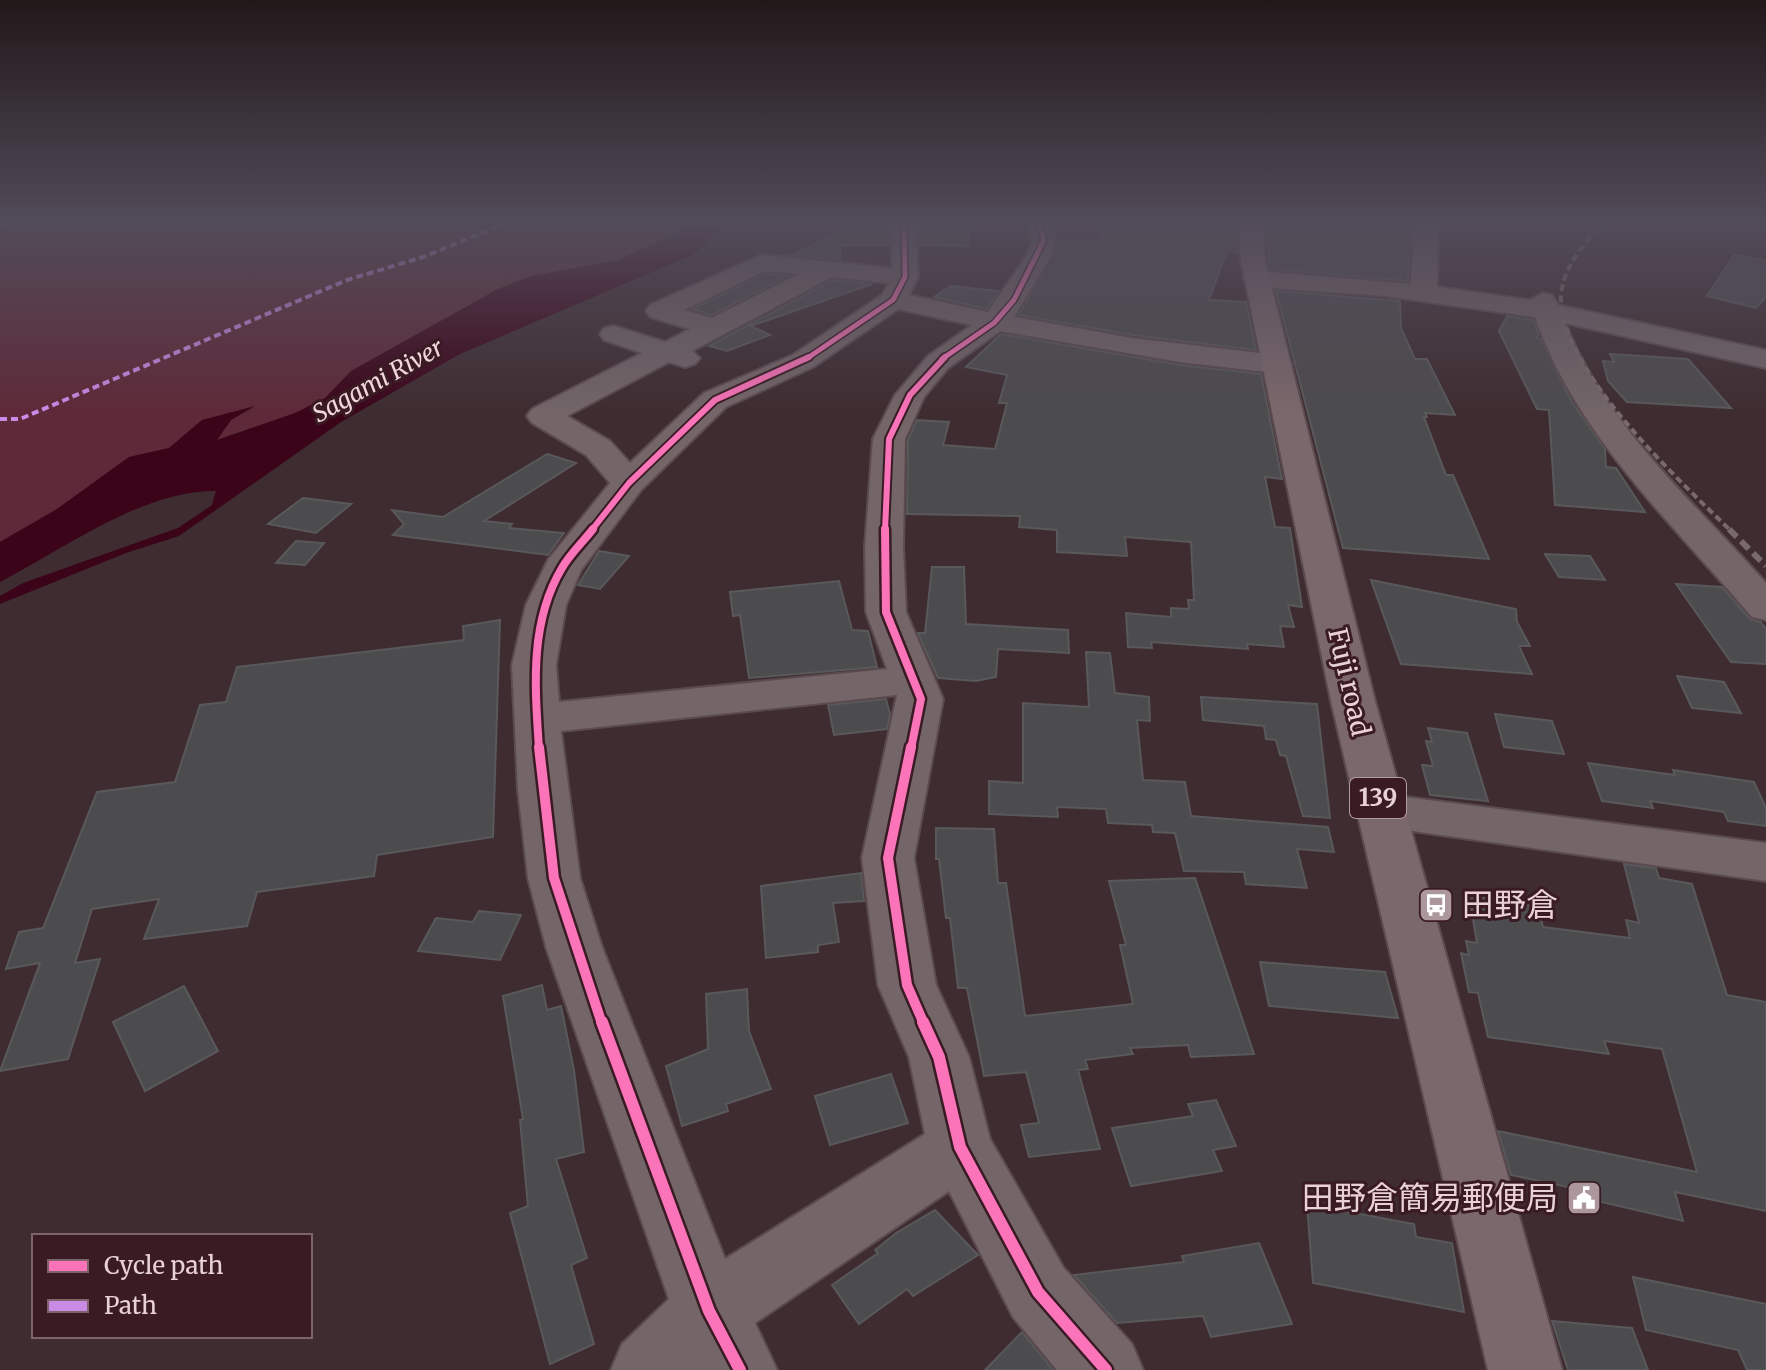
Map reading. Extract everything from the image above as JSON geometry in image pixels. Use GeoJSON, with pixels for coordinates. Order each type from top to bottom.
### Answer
{"type":"FeatureCollection","features":[{"type":"Feature","properties":{"kind":"highway","name":"Fuji road"},"geometry":{"type":"LineString","coordinates":[[1259,286],[1381,812],[1525,1370]]}},
{"type":"Feature","properties":{"kind":"street"},"geometry":{"type":"LineString","coordinates":[[713,286],[660,311],[717,328]]}},
{"type":"Feature","properties":{"kind":"street"},"geometry":{"type":"LineString","coordinates":[[629,483],[598,448],[543,416],[670,354],[796,286]]}},
{"type":"Feature","properties":{"kind":"street"},"geometry":{"type":"LineString","coordinates":[[888,286],[994,323],[1160,353],[1277,364]]}},
{"type":"Feature","properties":{"kind":"street"},"geometry":{"type":"LineString","coordinates":[[724,1341],[574,947],[554,878],[536,719],[534,665],[546,605],[570,556],[629,483],[715,400],[812,355],[899,286]]}},
{"type":"Feature","properties":{"kind":"street"},"geometry":{"type":"LineString","coordinates":[[1019,286],[1014,300],[994,323],[938,362],[910,395],[889,439],[884,547],[886,612],[921,699],[888,858],[907,985],[939,1057],[960,1147],[1038,1292],[1106,1370]]}},
{"type":"Feature","properties":{"kind":"street"},"geometry":{"type":"LineString","coordinates":[[1353,286],[1544,306],[1766,359]]}},
{"type":"Feature","properties":{"kind":"street"},"geometry":{"type":"LineString","coordinates":[[1424,286],[1424,291]]}},
{"type":"Feature","properties":{"kind":"street"},"geometry":{"type":"LineString","coordinates":[[1544,306],[1560,352],[1619,439],[1766,608]]}},
{"type":"Feature","properties":{"kind":"street"},"geometry":{"type":"LineString","coordinates":[[614,334],[756,380]]}},
{"type":"Feature","properties":{"kind":"street"},"geometry":{"type":"LineString","coordinates":[[536,719],[911,680]]}},
{"type":"Feature","properties":{"kind":"street"},"geometry":{"type":"LineString","coordinates":[[1381,812],[1766,862]]}},
{"type":"Feature","properties":{"kind":"street"},"geometry":{"type":"LineString","coordinates":[[648,1370],[724,1341],[960,1147]]}},
{"type":"Feature","properties":{"kind":"shaded area"},"geometry":{"type":"Polygon","coordinates":[[[0,286],[506,286],[351,371],[326,398],[296,413],[216,440],[231,420],[252,408],[202,420],[169,448],[129,457],[57,509],[0,542],[0,286]]]}},
{"type":"Feature","properties":{"kind":"water","name":"Sagami River"},"geometry":{"type":"Polygon","coordinates":[[[506,286],[620,286],[460,354],[341,422],[179,536],[126,553],[0,604],[0,596],[23,583],[178,528],[212,505],[216,491],[188,493],[160,500],[105,524],[0,582],[0,542],[57,509],[129,457],[169,448],[202,420],[255,406],[231,420],[217,440],[295,413],[325,398],[351,371],[506,286]]]}},
{"type":"Feature","properties":{"kind":"building"},"geometry":{"type":"Polygon","coordinates":[[[741,286],[769,286],[712,315],[692,309],[741,286]]]}},
{"type":"Feature","properties":{"kind":"building"},"geometry":{"type":"Polygon","coordinates":[[[822,286],[866,286],[751,326],[770,335],[727,351],[709,346],[822,286]]]}},
{"type":"Feature","properties":{"kind":"building"},"geometry":{"type":"Polygon","coordinates":[[[950,286],[999,291],[987,309],[934,297],[950,286]]]}},
{"type":"Feature","properties":{"kind":"building"},"geometry":{"type":"Polygon","coordinates":[[[1035,286],[1214,286],[1209,300],[1246,302],[1256,350],[1132,335],[1019,315],[1035,286]]]}},
{"type":"Feature","properties":{"kind":"building"},"geometry":{"type":"Polygon","coordinates":[[[1714,286],[1766,286],[1766,297],[1756,308],[1707,296],[1714,286]]]}},
{"type":"Feature","properties":{"kind":"building"},"geometry":{"type":"Polygon","coordinates":[[[1276,291],[1400,301],[1401,328],[1415,359],[1427,359],[1455,415],[1425,413],[1427,417],[1424,417],[1446,475],[1453,475],[1489,559],[1343,548],[1276,291]]]}},
{"type":"Feature","properties":{"kind":"building"},"geometry":{"type":"Polygon","coordinates":[[[1507,316],[1533,320],[1539,334],[1537,338],[1541,339],[1572,402],[1605,449],[1606,467],[1616,468],[1645,512],[1555,505],[1549,410],[1537,409],[1499,331],[1507,316]]]}},
{"type":"Feature","properties":{"kind":"building"},"geometry":{"type":"Polygon","coordinates":[[[1001,334],[1180,365],[1261,374],[1282,479],[1265,477],[1275,527],[1290,528],[1302,607],[1288,605],[1294,627],[1280,626],[1284,647],[1247,644],[1248,649],[1151,642],[1152,648],[1128,647],[1126,613],[1171,617],[1171,608],[1189,609],[1188,600],[1194,600],[1191,542],[1125,537],[1127,556],[1057,552],[1057,530],[1019,527],[1020,516],[907,514],[908,440],[917,420],[949,422],[943,445],[995,449],[1007,403],[999,403],[1007,375],[966,367],[1001,334]]]}},
{"type":"Feature","properties":{"kind":"building"},"geometry":{"type":"Polygon","coordinates":[[[1610,354],[1688,359],[1731,408],[1627,402],[1608,381],[1603,361],[1614,362],[1610,354]]]}},
{"type":"Feature","properties":{"kind":"building"},"geometry":{"type":"Polygon","coordinates":[[[547,454],[576,463],[484,521],[512,524],[509,528],[564,533],[548,555],[393,535],[404,524],[392,510],[443,517],[547,454]]]}},
{"type":"Feature","properties":{"kind":"building"},"geometry":{"type":"Polygon","coordinates":[[[303,498],[351,504],[316,533],[268,524],[303,498]]]}},
{"type":"Feature","properties":{"kind":"building"},"geometry":{"type":"Polygon","coordinates":[[[296,541],[324,543],[305,565],[276,563],[296,541]]]}},
{"type":"Feature","properties":{"kind":"building"},"geometry":{"type":"Polygon","coordinates":[[[599,551],[629,556],[600,589],[578,585],[599,551]]]}},
{"type":"Feature","properties":{"kind":"building"},"geometry":{"type":"Polygon","coordinates":[[[1545,554],[1590,556],[1605,580],[1559,577],[1545,554]]]}},
{"type":"Feature","properties":{"kind":"building"},"geometry":{"type":"Polygon","coordinates":[[[932,567],[964,567],[966,624],[1068,630],[1069,653],[998,649],[996,677],[976,681],[938,678],[918,633],[925,633],[932,567]]]}},
{"type":"Feature","properties":{"kind":"building"},"geometry":{"type":"Polygon","coordinates":[[[1371,580],[1516,609],[1517,622],[1530,646],[1519,646],[1532,674],[1401,664],[1371,580]]]}},
{"type":"Feature","properties":{"kind":"building"},"geometry":{"type":"Polygon","coordinates":[[[839,581],[852,630],[868,631],[877,667],[749,678],[740,615],[733,616],[730,592],[839,581]]]}},
{"type":"Feature","properties":{"kind":"building"},"geometry":{"type":"Polygon","coordinates":[[[1676,584],[1722,587],[1750,619],[1761,622],[1766,629],[1766,664],[1731,662],[1676,584]]]}},
{"type":"Feature","properties":{"kind":"building"},"geometry":{"type":"Polygon","coordinates":[[[500,620],[493,837],[377,855],[374,876],[257,892],[247,926],[144,939],[159,899],[92,909],[75,963],[100,959],[68,1059],[0,1071],[40,963],[6,969],[19,932],[43,928],[97,792],[175,782],[200,705],[226,702],[237,667],[464,640],[463,626],[500,620]]]}},
{"type":"Feature","properties":{"kind":"building"},"geometry":{"type":"Polygon","coordinates":[[[1086,652],[1110,653],[1115,693],[1149,697],[1150,721],[1137,720],[1143,780],[1185,782],[1191,816],[1328,827],[1334,852],[1297,849],[1307,888],[1246,884],[1244,872],[1184,871],[1175,833],[1153,832],[1152,825],[1108,823],[1106,809],[1057,807],[1058,817],[989,814],[989,781],[1023,783],[1023,703],[1089,707],[1086,652]]]}},
{"type":"Feature","properties":{"kind":"building"},"geometry":{"type":"Polygon","coordinates":[[[1677,676],[1724,682],[1741,713],[1692,708],[1677,676]]]}},
{"type":"Feature","properties":{"kind":"building"},"geometry":{"type":"Polygon","coordinates":[[[1201,697],[1317,704],[1330,818],[1303,816],[1286,756],[1280,755],[1276,740],[1266,739],[1264,726],[1203,720],[1201,697]]]}},
{"type":"Feature","properties":{"kind":"building"},"geometry":{"type":"Polygon","coordinates":[[[886,699],[890,714],[887,729],[834,735],[828,705],[886,699]]]}},
{"type":"Feature","properties":{"kind":"building"},"geometry":{"type":"Polygon","coordinates":[[[1495,714],[1552,721],[1564,754],[1504,747],[1495,714]]]}},
{"type":"Feature","properties":{"kind":"building"},"geometry":{"type":"Polygon","coordinates":[[[1428,728],[1467,733],[1488,801],[1430,795],[1422,765],[1433,766],[1426,741],[1432,742],[1428,728]]]}},
{"type":"Feature","properties":{"kind":"building"},"geometry":{"type":"Polygon","coordinates":[[[1588,763],[1675,775],[1673,770],[1754,782],[1766,808],[1766,826],[1728,821],[1724,812],[1650,801],[1653,808],[1602,801],[1588,763]]]}},
{"type":"Feature","properties":{"kind":"building"},"geometry":{"type":"Polygon","coordinates":[[[936,828],[994,829],[998,883],[1006,883],[1025,1016],[1133,1004],[1120,945],[1126,945],[1109,881],[1195,878],[1254,1054],[1191,1057],[1188,1045],[1130,1048],[1133,1054],[1085,1060],[1088,1069],[1078,1070],[1100,1149],[1029,1157],[1021,1125],[1039,1123],[1026,1072],[984,1076],[967,988],[958,988],[950,918],[946,918],[939,859],[936,859],[936,828]]]}},
{"type":"Feature","properties":{"kind":"building"},"geometry":{"type":"Polygon","coordinates":[[[1624,864],[1656,868],[1659,878],[1692,884],[1727,995],[1766,1002],[1766,1211],[1675,1192],[1683,1221],[1584,1198],[1582,1190],[1511,1175],[1498,1131],[1697,1172],[1662,1049],[1604,1041],[1609,1054],[1488,1037],[1478,993],[1469,992],[1461,953],[1469,955],[1466,941],[1477,943],[1469,895],[1538,907],[1543,927],[1630,938],[1626,920],[1639,923],[1624,864]]]}},
{"type":"Feature","properties":{"kind":"building"},"geometry":{"type":"Polygon","coordinates":[[[861,873],[864,901],[833,903],[839,942],[818,945],[818,952],[766,958],[761,886],[861,873]]]}},
{"type":"Feature","properties":{"kind":"building"},"geometry":{"type":"Polygon","coordinates":[[[479,911],[521,915],[500,960],[418,951],[436,918],[473,922],[479,911]]]}},
{"type":"Feature","properties":{"kind":"building"},"geometry":{"type":"Polygon","coordinates":[[[1260,962],[1385,972],[1398,1018],[1269,1006],[1260,962]]]}},
{"type":"Feature","properties":{"kind":"building"},"geometry":{"type":"Polygon","coordinates":[[[542,985],[547,1010],[561,1006],[574,1070],[584,1152],[556,1159],[587,1258],[571,1265],[594,1344],[550,1364],[510,1213],[528,1206],[520,1120],[523,1119],[503,996],[542,985]]]}},
{"type":"Feature","properties":{"kind":"building"},"geometry":{"type":"Polygon","coordinates":[[[184,986],[218,1051],[145,1091],[113,1022],[184,986]]]}},
{"type":"Feature","properties":{"kind":"building"},"geometry":{"type":"Polygon","coordinates":[[[747,989],[749,1031],[771,1089],[726,1104],[728,1111],[682,1126],[666,1066],[708,1049],[706,994],[747,989]]]}},
{"type":"Feature","properties":{"kind":"building"},"geometry":{"type":"Polygon","coordinates":[[[891,1074],[908,1123],[830,1145],[815,1096],[891,1074]]]}},
{"type":"Feature","properties":{"kind":"building"},"geometry":{"type":"Polygon","coordinates":[[[1216,1100],[1236,1146],[1213,1150],[1222,1171],[1131,1186],[1112,1128],[1193,1116],[1188,1104],[1216,1100]]]}},
{"type":"Feature","properties":{"kind":"building"},"geometry":{"type":"Polygon","coordinates":[[[1307,1204],[1414,1224],[1416,1237],[1452,1243],[1464,1312],[1313,1283],[1307,1204]]]}},
{"type":"Feature","properties":{"kind":"building"},"geometry":{"type":"Polygon","coordinates":[[[935,1210],[978,1255],[913,1296],[907,1289],[859,1324],[832,1285],[878,1253],[875,1250],[896,1233],[935,1210]]]}},
{"type":"Feature","properties":{"kind":"building"},"geometry":{"type":"Polygon","coordinates":[[[1259,1243],[1292,1324],[1211,1337],[1203,1316],[1117,1323],[1074,1275],[1184,1262],[1182,1256],[1259,1243]]]}},
{"type":"Feature","properties":{"kind":"building"},"geometry":{"type":"Polygon","coordinates":[[[1633,1277],[1766,1304],[1766,1370],[1747,1370],[1738,1350],[1646,1330],[1633,1277]]]}},
{"type":"Feature","properties":{"kind":"building"},"geometry":{"type":"Polygon","coordinates":[[[1552,1321],[1632,1328],[1648,1370],[1568,1370],[1552,1321]]]}},
{"type":"Feature","properties":{"kind":"building"},"geometry":{"type":"Polygon","coordinates":[[[1022,1332],[1053,1370],[985,1370],[1022,1332]]]}},
{"type":"Feature","properties":{"kind":"railway"},"geometry":{"type":"LineString","coordinates":[[1563,286],[1561,299],[1566,328],[1602,392],[1655,455],[1731,531]]}},
{"type":"Feature","properties":{"kind":"railway"},"geometry":{"type":"LineString","coordinates":[[1731,531],[1766,566]]}},
{"type":"Feature","properties":{"kind":"marked path"},"geometry":{"type":"LineString","coordinates":[[0,419],[20,419],[333,286]]}},
{"type":"Feature","properties":{"kind":"cycle path"},"geometry":{"type":"LineString","coordinates":[[740,1370],[709,1311],[574,947],[554,878],[542,790],[534,665],[546,605],[562,568],[629,483],[715,400],[803,361],[893,300],[900,286]]}},
{"type":"Feature","properties":{"kind":"cycle path"},"geometry":{"type":"LineString","coordinates":[[1019,286],[1014,300],[994,323],[938,362],[910,395],[889,439],[884,547],[886,612],[921,699],[888,858],[907,985],[939,1057],[960,1147],[1038,1292],[1106,1370]]}},
{"type":"Feature","properties":{"kind":"place","name":"田野倉"},"geometry":{"type":"Point","coordinates":[1436,905]}},
{"type":"Feature","properties":{"kind":"place","name":"田野倉簡易郵便局"},"geometry":{"type":"Point","coordinates":[1584,1198]}}]}
